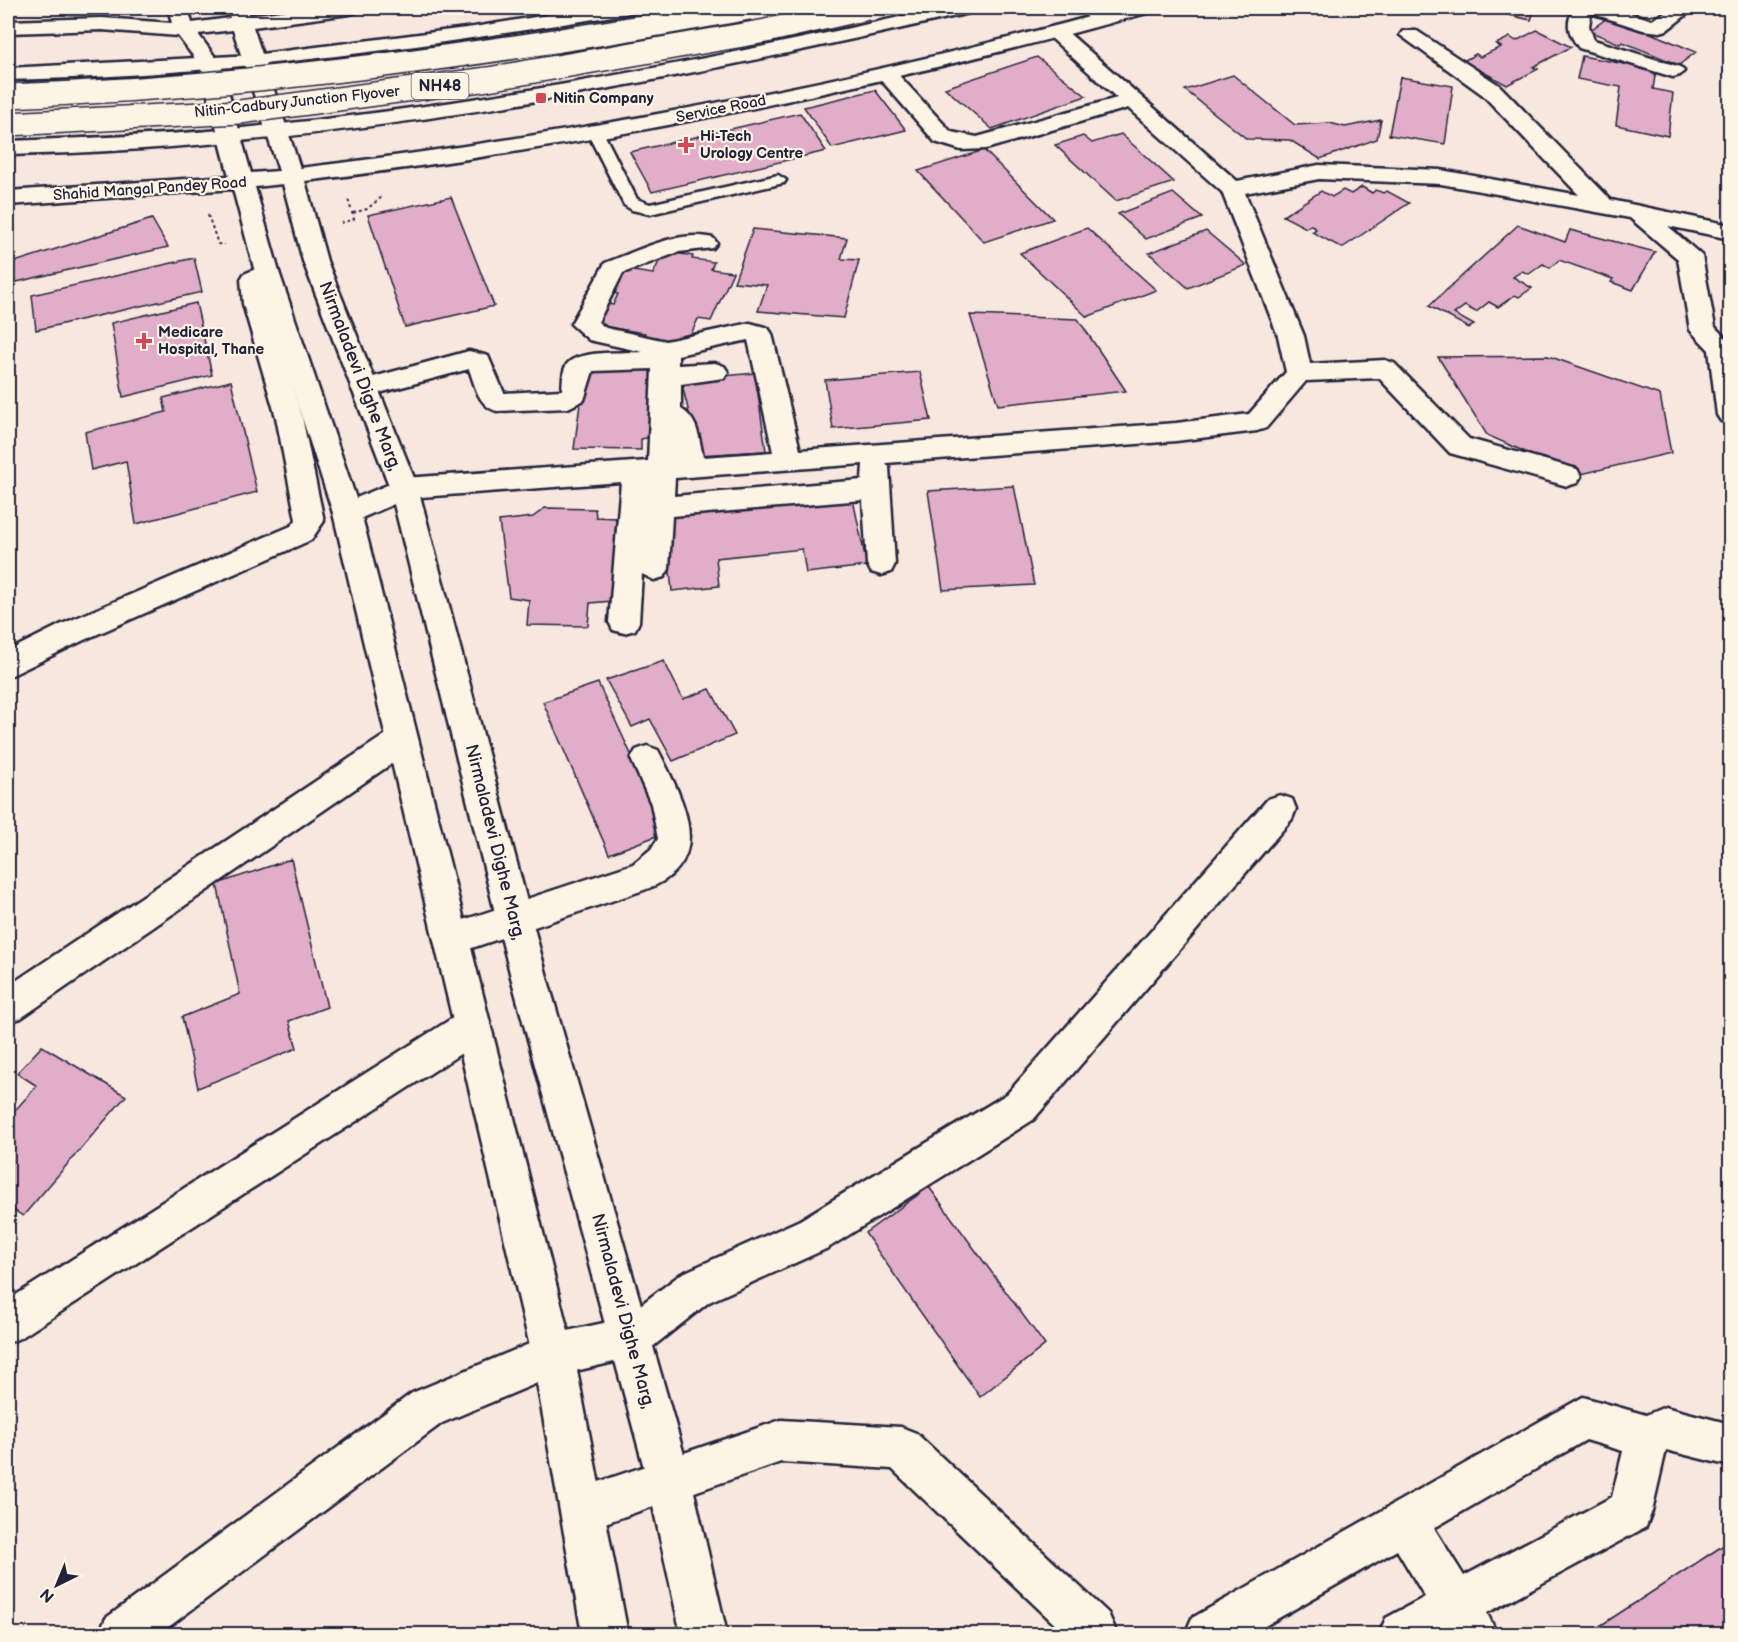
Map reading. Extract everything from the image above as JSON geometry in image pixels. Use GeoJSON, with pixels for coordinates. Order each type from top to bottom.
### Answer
{"type":"FeatureCollection","features":[{"type":"Feature","properties":{"kind":"main road"},"geometry":{"type":"LineString","coordinates":[[178,8],[184,30],[210,64],[267,272],[347,513],[553,1355],[605,1635]]}},
{"type":"Feature","properties":{"kind":"main road"},"geometry":{"type":"LineString","coordinates":[[8,27],[102,24],[184,30],[239,15],[349,8]]}},
{"type":"Feature","properties":{"kind":"main road"},"geometry":{"type":"LineString","coordinates":[[8,74],[253,61],[474,33],[625,8]]}},
{"type":"Feature","properties":{"kind":"main road","name":"Nitin-Cadbury Junction Flyover"},"geometry":{"type":"LineString","coordinates":[[8,96],[237,85],[480,53],[749,8]]}},
{"type":"Feature","properties":{"kind":"main road","name":"Nitin-Cadbury Junction Flyover"},"geometry":{"type":"LineString","coordinates":[[8,124],[240,112],[488,79],[765,31],[867,8]]}},
{"type":"Feature","properties":{"kind":"main road"},"geometry":{"type":"LineString","coordinates":[[8,148],[229,136],[496,101],[770,52],[965,8]]}},
{"type":"Feature","properties":{"kind":"main road","name":"Service Road"},"geometry":{"type":"LineString","coordinates":[[292,176],[419,161],[706,113],[887,74],[1056,32],[1096,13],[1143,8]]}},
{"type":"Feature","properties":{"kind":"main road"},"geometry":{"type":"LineString","coordinates":[[1585,8],[1581,12],[1578,29],[1586,44],[1673,71]]}},
{"type":"Feature","properties":{"kind":"main road"},"geometry":{"type":"LineString","coordinates":[[1595,8],[1640,24],[1659,26],[1685,8]]}},
{"type":"Feature","properties":{"kind":"main road","name":"Nirmaladevi Dighe Marg,"},"geometry":{"type":"LineString","coordinates":[[239,15],[275,131],[292,176],[315,261],[404,488],[514,920],[669,1479],[704,1635]]}},
{"type":"Feature","properties":{"kind":"main road"},"geometry":{"type":"LineString","coordinates":[[1056,32],[1232,189],[1291,336],[1299,373]]}},
{"type":"Feature","properties":{"kind":"main road"},"geometry":{"type":"LineString","coordinates":[[1410,35],[1491,90],[1604,207]]}},
{"type":"Feature","properties":{"kind":"main road"},"geometry":{"type":"LineString","coordinates":[[60,146],[100,126],[117,109],[118,100],[110,82],[99,70]]}},
{"type":"Feature","properties":{"kind":"main road"},"geometry":{"type":"LineString","coordinates":[[887,74],[943,137],[961,143],[978,144],[1132,100]]}},
{"type":"Feature","properties":{"kind":"main road"},"geometry":{"type":"LineString","coordinates":[[1232,189],[1319,172],[1442,177],[1636,212],[1731,232]]}},
{"type":"Feature","properties":{"kind":"main road","name":"Shahid Mangal Pandey Road"},"geometry":{"type":"LineString","coordinates":[[8,198],[242,183],[292,176]]}},
{"type":"Feature","properties":{"kind":"main road"},"geometry":{"type":"LineString","coordinates":[[1636,212],[1690,256],[1702,330],[1721,348],[1731,415]]}},
{"type":"Feature","properties":{"kind":"main road"},"geometry":{"type":"LineString","coordinates":[[705,243],[676,245],[614,268],[584,324],[598,334],[680,373],[715,372]]}},
{"type":"Feature","properties":{"kind":"main road"},"geometry":{"type":"LineString","coordinates":[[8,664],[73,632],[301,533],[310,521],[289,417],[255,304],[253,279],[267,272]]}},
{"type":"Feature","properties":{"kind":"main road"},"geometry":{"type":"LineString","coordinates":[[364,388],[469,360],[479,362],[492,396],[497,402],[568,399],[575,394],[578,368],[588,363],[666,367],[750,332],[759,334],[789,461]]}},
{"type":"Feature","properties":{"kind":"main road"},"geometry":{"type":"LineString","coordinates":[[666,367],[668,413],[681,422],[692,468]]}},
{"type":"Feature","properties":{"kind":"main road"},"geometry":{"type":"LineString","coordinates":[[624,622],[666,367]]}},
{"type":"Feature","properties":{"kind":"main road"},"geometry":{"type":"LineString","coordinates":[[347,513],[404,488],[1176,432],[1257,422],[1299,373],[1385,369],[1460,446],[1567,476]]}},
{"type":"Feature","properties":{"kind":"main road"},"geometry":{"type":"LineString","coordinates":[[874,454],[881,564]]}},
{"type":"Feature","properties":{"kind":"main road"},"geometry":{"type":"LineString","coordinates":[[649,472],[659,507],[654,568]]}},
{"type":"Feature","properties":{"kind":"main road"},"geometry":{"type":"LineString","coordinates":[[659,507],[876,489]]}},
{"type":"Feature","properties":{"kind":"main road"},"geometry":{"type":"LineString","coordinates":[[8,1006],[402,740]]}},
{"type":"Feature","properties":{"kind":"main road"},"geometry":{"type":"LineString","coordinates":[[451,939],[514,920],[645,874],[665,856],[672,848],[676,828],[647,759]]}},
{"type":"Feature","properties":{"kind":"main road"},"geometry":{"type":"LineString","coordinates":[[122,1635],[427,1408],[553,1355],[631,1337],[695,1288],[814,1234],[1020,1107],[1280,809]]}},
{"type":"Feature","properties":{"kind":"main road"},"geometry":{"type":"LineString","coordinates":[[8,1323],[472,1026]]}},
{"type":"Feature","properties":{"kind":"main road"},"geometry":{"type":"LineString","coordinates":[[1208,1635],[1583,1418],[1648,1437],[1665,1428],[1731,1445]]}},
{"type":"Feature","properties":{"kind":"main road"},"geometry":{"type":"LineString","coordinates":[[1412,1632],[1464,1620],[1630,1511],[1648,1437]]}},
{"type":"Feature","properties":{"kind":"main road"},"geometry":{"type":"LineString","coordinates":[[582,1509],[781,1441],[901,1448],[1092,1629]]}},
{"type":"Feature","properties":{"kind":"main road"},"geometry":{"type":"LineString","coordinates":[[1404,1521],[1464,1620]]}},
{"type":"Feature","properties":{"kind":"lane"},"geometry":{"type":"LineString","coordinates":[[595,132],[627,198],[638,207],[650,209],[778,180]]}},
{"type":"Feature","properties":{"kind":"path"},"geometry":{"type":"LineString","coordinates":[[346,195],[353,213]]}},
{"type":"Feature","properties":{"kind":"path"},"geometry":{"type":"LineString","coordinates":[[207,213],[214,235]]}},
{"type":"Feature","properties":{"kind":"building"},"geometry":{"type":"Polygon","coordinates":[[[1478,8],[1535,8],[1531,20],[1478,8]]]}},
{"type":"Feature","properties":{"kind":"building"},"geometry":{"type":"Polygon","coordinates":[[[1610,16],[1696,52],[1679,65],[1589,31],[1610,16]]]}},
{"type":"Feature","properties":{"kind":"building"},"geometry":{"type":"Polygon","coordinates":[[[1537,30],[1571,47],[1533,67],[1538,69],[1507,85],[1463,61],[1476,54],[1480,57],[1501,47],[1496,44],[1510,37],[1516,41],[1537,30]]]}},
{"type":"Feature","properties":{"kind":"building"},"geometry":{"type":"Polygon","coordinates":[[[1582,56],[1656,70],[1653,89],[1673,93],[1668,136],[1616,125],[1621,87],[1577,79],[1582,56]]]}},
{"type":"Feature","properties":{"kind":"building"},"geometry":{"type":"Polygon","coordinates":[[[1037,57],[1086,96],[992,129],[945,88],[1037,57]]]}},
{"type":"Feature","properties":{"kind":"building"},"geometry":{"type":"Polygon","coordinates":[[[1233,75],[1295,125],[1330,123],[1345,127],[1381,120],[1377,139],[1320,159],[1290,140],[1247,139],[1185,90],[1233,75]]]}},
{"type":"Feature","properties":{"kind":"building"},"geometry":{"type":"Polygon","coordinates":[[[1400,77],[1453,86],[1445,144],[1389,135],[1400,77]]]}},
{"type":"Feature","properties":{"kind":"building"},"geometry":{"type":"Polygon","coordinates":[[[875,90],[906,130],[832,148],[804,107],[875,90]]]}},
{"type":"Feature","properties":{"kind":"building"},"geometry":{"type":"Polygon","coordinates":[[[800,113],[826,151],[652,192],[630,152],[800,113]]]}},
{"type":"Feature","properties":{"kind":"building"},"geometry":{"type":"Polygon","coordinates":[[[1121,134],[1174,182],[1116,201],[1055,145],[1083,136],[1092,143],[1121,134]]]}},
{"type":"Feature","properties":{"kind":"building"},"geometry":{"type":"Polygon","coordinates":[[[984,150],[1053,219],[984,242],[918,171],[984,150]]]}},
{"type":"Feature","properties":{"kind":"building"},"geometry":{"type":"Polygon","coordinates":[[[1362,187],[1372,193],[1376,190],[1383,193],[1387,191],[1409,203],[1342,248],[1312,232],[1316,229],[1311,225],[1306,228],[1283,216],[1321,191],[1332,197],[1343,190],[1351,194],[1362,187]]]}},
{"type":"Feature","properties":{"kind":"building"},"geometry":{"type":"Polygon","coordinates":[[[1173,193],[1202,218],[1146,239],[1118,214],[1173,193]]]}},
{"type":"Feature","properties":{"kind":"building"},"geometry":{"type":"Polygon","coordinates":[[[451,197],[494,306],[405,327],[368,215],[451,197]]]}},
{"type":"Feature","properties":{"kind":"building"},"geometry":{"type":"Polygon","coordinates":[[[152,219],[168,247],[8,284],[8,264],[152,219]]]}},
{"type":"Feature","properties":{"kind":"building"},"geometry":{"type":"Polygon","coordinates":[[[1518,225],[1565,242],[1570,230],[1655,252],[1633,290],[1611,282],[1613,279],[1559,260],[1550,268],[1543,264],[1529,274],[1522,271],[1513,277],[1532,288],[1519,297],[1515,295],[1498,307],[1489,302],[1476,312],[1465,306],[1454,314],[1474,325],[1469,328],[1429,306],[1518,225]]]}},
{"type":"Feature","properties":{"kind":"building"},"geometry":{"type":"Polygon","coordinates":[[[1087,228],[1156,290],[1087,317],[1020,253],[1087,228]]]}},
{"type":"Feature","properties":{"kind":"building"},"geometry":{"type":"Polygon","coordinates":[[[753,229],[847,238],[841,259],[859,260],[844,318],[758,311],[767,285],[734,282],[753,229]]]}},
{"type":"Feature","properties":{"kind":"building"},"geometry":{"type":"Polygon","coordinates":[[[1206,231],[1246,265],[1188,288],[1149,253],[1206,231]]]}},
{"type":"Feature","properties":{"kind":"building"},"geometry":{"type":"Polygon","coordinates":[[[664,251],[714,262],[711,269],[733,272],[711,321],[698,319],[686,345],[642,338],[645,333],[593,325],[600,311],[604,312],[608,304],[613,305],[618,294],[608,292],[620,269],[653,274],[664,251]]]}},
{"type":"Feature","properties":{"kind":"building"},"geometry":{"type":"Polygon","coordinates":[[[194,258],[202,292],[36,330],[32,295],[194,258]]]}},
{"type":"Feature","properties":{"kind":"building"},"geometry":{"type":"Polygon","coordinates":[[[196,303],[212,375],[123,397],[111,323],[196,303]]]}},
{"type":"Feature","properties":{"kind":"building"},"geometry":{"type":"Polygon","coordinates":[[[970,315],[1078,319],[1126,391],[998,405],[970,315]]]}},
{"type":"Feature","properties":{"kind":"building"},"geometry":{"type":"Polygon","coordinates":[[[1548,356],[1660,395],[1671,453],[1577,475],[1487,435],[1438,357],[1548,356]]]}},
{"type":"Feature","properties":{"kind":"building"},"geometry":{"type":"Polygon","coordinates":[[[652,364],[655,436],[641,439],[641,450],[574,449],[585,367],[652,364]]]}},
{"type":"Feature","properties":{"kind":"building"},"geometry":{"type":"Polygon","coordinates":[[[920,372],[931,420],[833,429],[825,380],[920,372]]]}},
{"type":"Feature","properties":{"kind":"building"},"geometry":{"type":"Polygon","coordinates":[[[755,373],[766,451],[699,455],[681,380],[755,373]]]}},
{"type":"Feature","properties":{"kind":"building"},"geometry":{"type":"Polygon","coordinates":[[[231,381],[257,492],[136,524],[126,461],[91,470],[85,432],[166,412],[163,398],[231,381]]]}},
{"type":"Feature","properties":{"kind":"building"},"geometry":{"type":"Polygon","coordinates":[[[1014,486],[1034,585],[943,590],[928,491],[1014,486]]]}},
{"type":"Feature","properties":{"kind":"building"},"geometry":{"type":"Polygon","coordinates":[[[852,495],[867,566],[806,573],[802,549],[716,558],[719,586],[672,591],[664,514],[852,495]]]}},
{"type":"Feature","properties":{"kind":"building"},"geometry":{"type":"Polygon","coordinates":[[[545,508],[595,509],[596,517],[616,518],[612,601],[590,603],[588,626],[527,625],[529,600],[509,597],[499,521],[533,517],[545,508]]]}},
{"type":"Feature","properties":{"kind":"building"},"geometry":{"type":"Polygon","coordinates":[[[664,661],[683,699],[710,689],[735,735],[673,761],[650,719],[632,727],[606,680],[664,661]]]}},
{"type":"Feature","properties":{"kind":"building"},"geometry":{"type":"Polygon","coordinates":[[[598,683],[667,832],[609,854],[543,702],[598,683]]]}},
{"type":"Feature","properties":{"kind":"building"},"geometry":{"type":"Polygon","coordinates":[[[291,859],[327,1007],[289,1021],[297,1048],[198,1088],[182,1017],[240,994],[217,884],[291,859]]]}},
{"type":"Feature","properties":{"kind":"building"},"geometry":{"type":"Polygon","coordinates":[[[42,1046],[126,1096],[23,1216],[8,1206],[8,1118],[37,1086],[17,1073],[42,1046]]]}},
{"type":"Feature","properties":{"kind":"building"},"geometry":{"type":"Polygon","coordinates":[[[929,1187],[1045,1345],[980,1397],[865,1233],[929,1187]]]}},
{"type":"Feature","properties":{"kind":"building"},"geometry":{"type":"Polygon","coordinates":[[[1730,1541],[1730,1634],[1587,1634],[1609,1620],[1730,1541]]]}},
{"type":"Feature","properties":{"kind":"place","name":"Nitin Company"},"geometry":{"type":"Point","coordinates":[541,98]}},
{"type":"Feature","properties":{"kind":"place","name":"Hi-Tech Urology Centre"},"geometry":{"type":"Point","coordinates":[686,145]}},
{"type":"Feature","properties":{"kind":"place","name":"Medicare Hospital, Thane"},"geometry":{"type":"Point","coordinates":[144,341]}}]}
